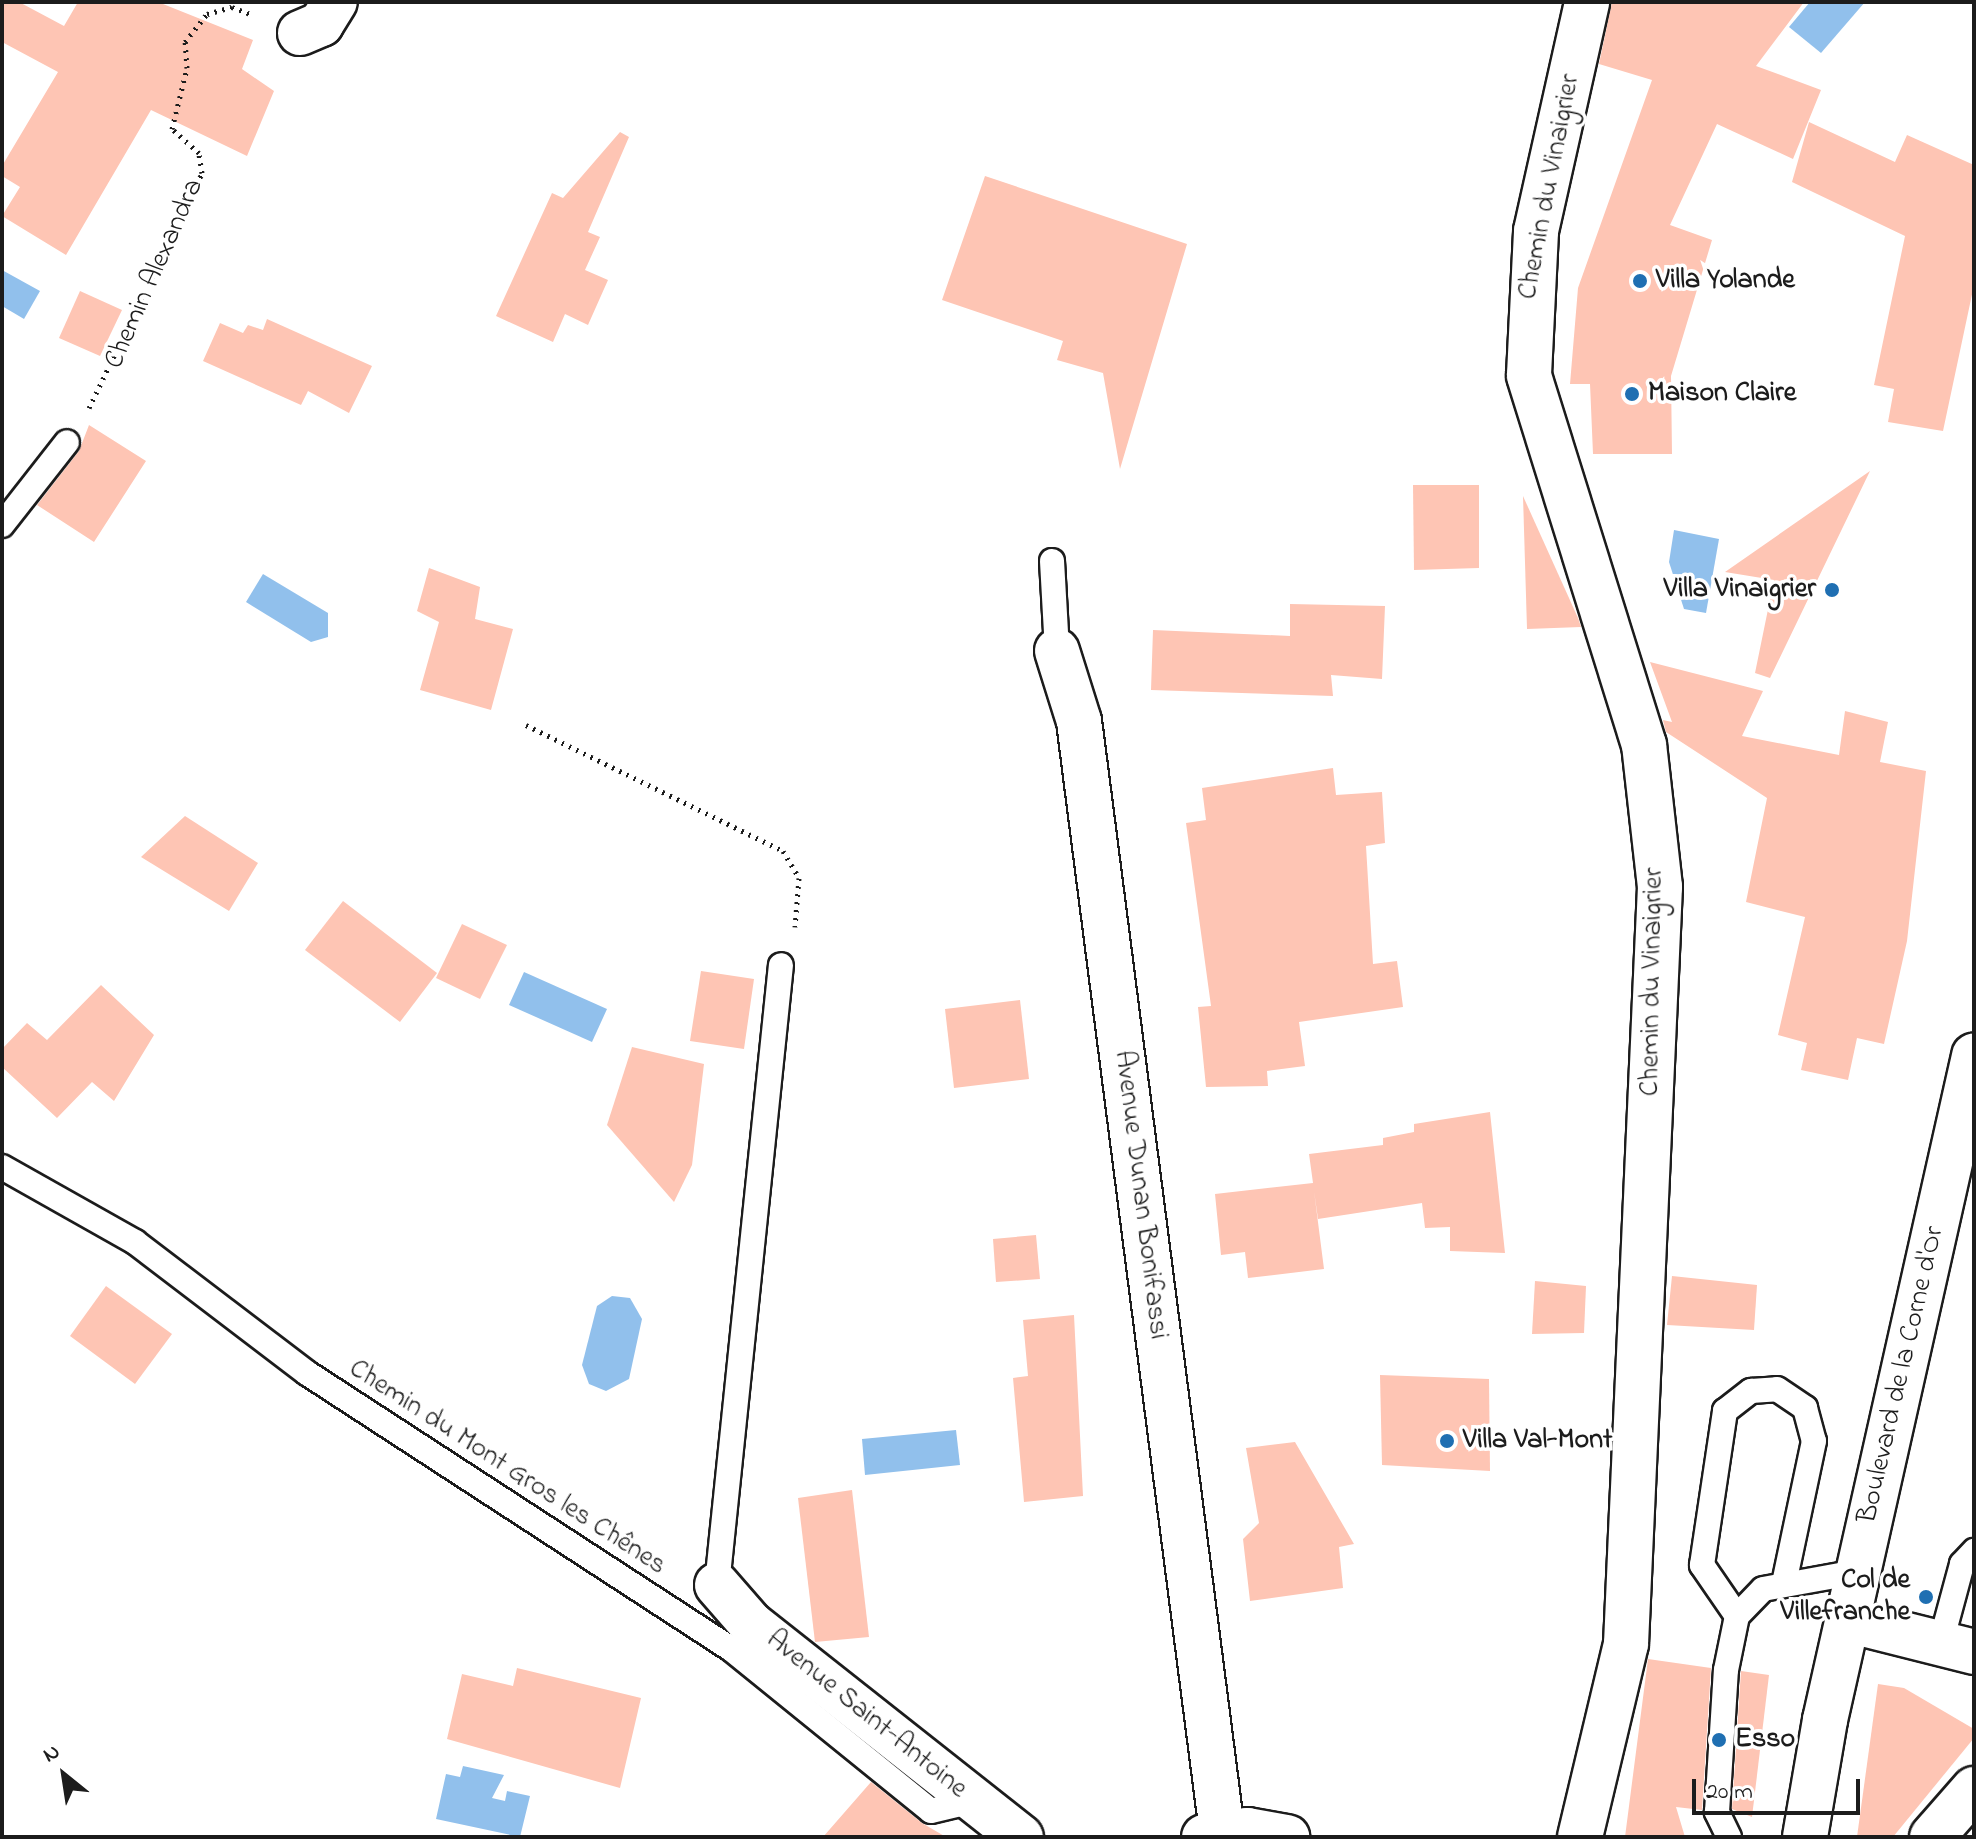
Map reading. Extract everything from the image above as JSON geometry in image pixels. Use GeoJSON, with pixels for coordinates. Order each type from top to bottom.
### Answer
{"type":"FeatureCollection","features":[{"type":"Feature","properties":{"kind":"street"},"geometry":{"type":"LineString","coordinates":[[300,33],[321,24],[335,2]]}},
{"type":"Feature","properties":{"kind":"street","name":"Chemin du Vinaigrier"},"geometry":{"type":"LineString","coordinates":[[1580,1837],[1626,1644],[1660,887],[1644,745],[1529,375],[1536,231],[1587,2]]}},
{"type":"Feature","properties":{"kind":"street","name":"Avenue Dunan Bonifassi"},"geometry":{"type":"LineString","coordinates":[[1057,651],[1079,721],[1213,1834]]}},
{"type":"Feature","properties":{"kind":"street","name":"Boulevard de la Corne d'Or"},"geometry":{"type":"LineString","coordinates":[[1805,1837],[1857,1572],[1974,1056]]}},
{"type":"Feature","properties":{"kind":"street","name":"Avenue Saint-Antoine"},"geometry":{"type":"LineString","coordinates":[[717,1585],[751,1624],[1021,1837]]}},
{"type":"Feature","properties":{"kind":"street"},"geometry":{"type":"LineString","coordinates":[[1847,1620],[1958,1647]]}},
{"type":"Feature","properties":{"kind":"street"},"geometry":{"type":"LineString","coordinates":[[1932,1837],[1974,1789]]}},
{"type":"Feature","properties":{"kind":"street"},"geometry":{"type":"LineString","coordinates":[[1213,1834],[1287,1837]]}},
{"type":"Feature","properties":{"kind":"lane"},"geometry":{"type":"LineString","coordinates":[[2,525],[67,442]]}},
{"type":"Feature","properties":{"kind":"lane","name":"Avenue Dunan Bonifassi"},"geometry":{"type":"LineString","coordinates":[[1052,561],[1057,651]]}},
{"type":"Feature","properties":{"kind":"lane"},"geometry":{"type":"LineString","coordinates":[[717,1585],[781,965]]}},
{"type":"Feature","properties":{"kind":"lane","name":"Chemin du Mont Gros les Chênes"},"geometry":{"type":"LineString","coordinates":[[2,1167],[135,1242],[307,1373],[731,1649],[931,1811],[973,1801]]}},
{"type":"Feature","properties":{"kind":"lane"},"geometry":{"type":"LineString","coordinates":[[1737,1616],[1702,1565],[1725,1411],[1751,1391],[1777,1389],[1805,1408],[1814,1441],[1784,1583]]}},
{"type":"Feature","properties":{"kind":"lane"},"geometry":{"type":"LineString","coordinates":[[1958,1647],[1962,1564],[1974,1551]]}},
{"type":"Feature","properties":{"kind":"lane"},"geometry":{"type":"LineString","coordinates":[[1729,1837],[1717,1812],[1726,1670],[1737,1616],[1763,1589],[1857,1572]]}},
{"type":"Feature","properties":{"kind":"path","name":"Chemin Alexandra"},"geometry":{"type":"LineString","coordinates":[[67,442],[113,372],[202,173],[199,153],[172,129],[185,42],[207,14],[232,7],[300,33]]}},
{"type":"Feature","properties":{"kind":"path"},"geometry":{"type":"LineString","coordinates":[[526,725],[783,851],[799,878],[801,906],[781,965]]}},
{"type":"Feature","properties":{"kind":"water"},"geometry":{"type":"Polygon","coordinates":[[[1810,2],[1865,2],[1821,53],[1789,27],[1810,2]]]}},
{"type":"Feature","properties":{"kind":"water"},"geometry":{"type":"Polygon","coordinates":[[[2,270],[40,291],[24,319],[2,306],[2,270]]]}},
{"type":"Feature","properties":{"kind":"water"},"geometry":{"type":"Polygon","coordinates":[[[1674,530],[1719,539],[1706,613],[1684,609],[1669,562],[1674,530]]]}},
{"type":"Feature","properties":{"kind":"water"},"geometry":{"type":"Polygon","coordinates":[[[263,574],[328,613],[328,637],[311,642],[246,602],[263,574]]]}},
{"type":"Feature","properties":{"kind":"water"},"geometry":{"type":"Polygon","coordinates":[[[524,972],[607,1009],[592,1042],[509,1005],[524,972]]]}},
{"type":"Feature","properties":{"kind":"water"},"geometry":{"type":"Polygon","coordinates":[[[612,1296],[630,1298],[642,1319],[629,1379],[606,1391],[589,1384],[582,1365],[597,1306],[612,1296]]]}},
{"type":"Feature","properties":{"kind":"water"},"geometry":{"type":"Polygon","coordinates":[[[956,1430],[960,1465],[865,1475],[862,1439],[956,1430]]]}},
{"type":"Feature","properties":{"kind":"water"},"geometry":{"type":"Polygon","coordinates":[[[463,1766],[504,1775],[492,1798],[505,1801],[507,1791],[530,1796],[520,1837],[436,1819],[446,1774],[460,1777],[463,1766]]]}},
{"type":"Feature","properties":{"kind":"building"},"geometry":{"type":"Polygon","coordinates":[[[2,2],[19,2],[64,26],[78,2],[158,2],[253,40],[242,69],[274,91],[247,156],[151,110],[66,255],[2,216],[20,187],[2,176],[2,166],[58,72],[2,42],[2,2]]]}},
{"type":"Feature","properties":{"kind":"building"},"geometry":{"type":"Polygon","coordinates":[[[1612,2],[1804,2],[1756,66],[1821,90],[1793,159],[1717,124],[1670,225],[1712,240],[1671,376],[1672,454],[1593,454],[1590,384],[1570,384],[1578,288],[1652,80],[1599,64],[1612,2]]]}},
{"type":"Feature","properties":{"kind":"building"},"geometry":{"type":"Polygon","coordinates":[[[1809,122],[1895,162],[1907,135],[1974,165],[1974,285],[1943,431],[1888,422],[1894,389],[1874,385],[1905,236],[1792,182],[1809,122]]]}},
{"type":"Feature","properties":{"kind":"building"},"geometry":{"type":"Polygon","coordinates":[[[620,132],[629,137],[588,232],[600,237],[585,270],[608,280],[588,325],[565,314],[553,342],[496,316],[552,193],[563,198],[620,132]]]}},
{"type":"Feature","properties":{"kind":"building"},"geometry":{"type":"Polygon","coordinates":[[[985,176],[1187,244],[1120,469],[1103,373],[1057,360],[1063,341],[942,300],[985,176]]]}},
{"type":"Feature","properties":{"kind":"building"},"geometry":{"type":"Polygon","coordinates":[[[80,291],[122,310],[100,356],[59,338],[80,291]]]}},
{"type":"Feature","properties":{"kind":"building"},"geometry":{"type":"Polygon","coordinates":[[[267,319],[372,366],[349,413],[308,391],[301,405],[203,361],[220,323],[243,333],[248,325],[263,330],[267,319]]]}},
{"type":"Feature","properties":{"kind":"building"},"geometry":{"type":"Polygon","coordinates":[[[89,425],[146,461],[94,542],[37,505],[79,451],[89,425]]]}},
{"type":"Feature","properties":{"kind":"building"},"geometry":{"type":"Polygon","coordinates":[[[1870,471],[1770,678],[1755,673],[1774,580],[1725,572],[1870,471]]]}},
{"type":"Feature","properties":{"kind":"building"},"geometry":{"type":"Polygon","coordinates":[[[1413,485],[1479,485],[1479,568],[1414,570],[1413,485]]]}},
{"type":"Feature","properties":{"kind":"building"},"geometry":{"type":"Polygon","coordinates":[[[1523,496],[1578,618],[1581,627],[1527,629],[1523,496]]]}},
{"type":"Feature","properties":{"kind":"building"},"geometry":{"type":"Polygon","coordinates":[[[429,568],[480,587],[475,619],[513,629],[491,710],[420,690],[439,622],[417,611],[429,568]]]}},
{"type":"Feature","properties":{"kind":"building"},"geometry":{"type":"Polygon","coordinates":[[[1290,604],[1385,606],[1382,679],[1331,675],[1333,696],[1151,690],[1153,630],[1290,636],[1290,604]]]}},
{"type":"Feature","properties":{"kind":"building"},"geometry":{"type":"Polygon","coordinates":[[[1650,662],[1763,691],[1742,736],[1839,755],[1845,711],[1888,722],[1880,762],[1926,771],[1907,941],[1884,1044],[1857,1038],[1848,1080],[1801,1070],[1807,1043],[1778,1035],[1805,917],[1746,902],[1767,798],[1666,732],[1663,720],[1672,722],[1650,662]]]}},
{"type":"Feature","properties":{"kind":"building"},"geometry":{"type":"Polygon","coordinates":[[[1333,768],[1336,795],[1382,792],[1385,843],[1366,846],[1373,964],[1397,961],[1403,1007],[1299,1022],[1305,1066],[1267,1071],[1268,1086],[1206,1087],[1198,1007],[1211,1006],[1186,823],[1206,820],[1202,788],[1333,768]]]}},
{"type":"Feature","properties":{"kind":"building"},"geometry":{"type":"Polygon","coordinates":[[[185,816],[258,863],[229,911],[141,857],[185,816]]]}},
{"type":"Feature","properties":{"kind":"building"},"geometry":{"type":"Polygon","coordinates":[[[343,901],[437,973],[400,1022],[305,950],[343,901]]]}},
{"type":"Feature","properties":{"kind":"building"},"geometry":{"type":"Polygon","coordinates":[[[462,924],[507,945],[480,999],[436,978],[462,924]]]}},
{"type":"Feature","properties":{"kind":"building"},"geometry":{"type":"Polygon","coordinates":[[[701,971],[754,979],[744,1049],[690,1041],[701,971]]]}},
{"type":"Feature","properties":{"kind":"building"},"geometry":{"type":"Polygon","coordinates":[[[101,985],[154,1035],[114,1101],[92,1082],[57,1118],[2,1067],[2,1049],[27,1023],[47,1040],[101,985]]]}},
{"type":"Feature","properties":{"kind":"building"},"geometry":{"type":"Polygon","coordinates":[[[1020,1000],[1029,1079],[954,1088],[945,1009],[1020,1000]]]}},
{"type":"Feature","properties":{"kind":"building"},"geometry":{"type":"Polygon","coordinates":[[[632,1047],[704,1064],[692,1165],[674,1202],[607,1125],[632,1047]]]}},
{"type":"Feature","properties":{"kind":"building"},"geometry":{"type":"Polygon","coordinates":[[[1490,1112],[1505,1253],[1450,1251],[1450,1227],[1425,1228],[1422,1203],[1318,1219],[1314,1191],[1324,1269],[1248,1278],[1245,1252],[1221,1255],[1215,1194],[1313,1183],[1309,1154],[1383,1145],[1383,1138],[1414,1132],[1414,1124],[1490,1112]]]}},
{"type":"Feature","properties":{"kind":"building"},"geometry":{"type":"Polygon","coordinates":[[[1036,1235],[1040,1279],[996,1282],[993,1239],[1036,1235]]]}},
{"type":"Feature","properties":{"kind":"building"},"geometry":{"type":"Polygon","coordinates":[[[1672,1276],[1757,1285],[1754,1330],[1667,1325],[1672,1276]]]}},
{"type":"Feature","properties":{"kind":"building"},"geometry":{"type":"Polygon","coordinates":[[[1535,1281],[1586,1286],[1584,1333],[1532,1334],[1535,1281]]]}},
{"type":"Feature","properties":{"kind":"building"},"geometry":{"type":"Polygon","coordinates":[[[106,1286],[172,1334],[135,1384],[70,1336],[106,1286]]]}},
{"type":"Feature","properties":{"kind":"building"},"geometry":{"type":"Polygon","coordinates":[[[1074,1315],[1083,1496],[1024,1502],[1013,1378],[1028,1376],[1023,1320],[1074,1315]]]}},
{"type":"Feature","properties":{"kind":"building","name":"Villa Val-Mont"},"geometry":{"type":"Polygon","coordinates":[[[1380,1375],[1489,1379],[1490,1471],[1382,1465],[1380,1375]]]}},
{"type":"Feature","properties":{"kind":"building"},"geometry":{"type":"Polygon","coordinates":[[[1295,1442],[1354,1544],[1339,1547],[1343,1588],[1250,1601],[1243,1539],[1259,1523],[1246,1448],[1295,1442]]]}},
{"type":"Feature","properties":{"kind":"building"},"geometry":{"type":"Polygon","coordinates":[[[852,1490],[869,1637],[815,1642],[798,1498],[852,1490]]]}},
{"type":"Feature","properties":{"kind":"building"},"geometry":{"type":"Polygon","coordinates":[[[1648,1659],[1711,1668],[1702,1810],[1676,1807],[1685,1837],[1625,1837],[1648,1659]]]}},
{"type":"Feature","properties":{"kind":"building"},"geometry":{"type":"Polygon","coordinates":[[[517,1668],[641,1698],[620,1788],[447,1739],[462,1674],[513,1686],[517,1668]]]}},
{"type":"Feature","properties":{"kind":"building"},"geometry":{"type":"Polygon","coordinates":[[[1741,1671],[1769,1675],[1752,1817],[1732,1809],[1741,1671]]]}},
{"type":"Feature","properties":{"kind":"building"},"geometry":{"type":"Polygon","coordinates":[[[1878,1684],[1904,1688],[1974,1729],[1974,1738],[1893,1837],[1857,1837],[1878,1684]]]}},
{"type":"Feature","properties":{"kind":"building"},"geometry":{"type":"Polygon","coordinates":[[[871,1782],[922,1823],[946,1837],[823,1837],[871,1782]]]}},
{"type":"Feature","properties":{"kind":"place","name":"Villa Yolande"},"geometry":{"type":"Point","coordinates":[1640,281]}},
{"type":"Feature","properties":{"kind":"place","name":"Maison Claire"},"geometry":{"type":"Point","coordinates":[1632,394]}},
{"type":"Feature","properties":{"kind":"place","name":"Villa Vinaigrier"},"geometry":{"type":"Point","coordinates":[1832,590]}},
{"type":"Feature","properties":{"kind":"place","name":"Villa Val-Mont"},"geometry":{"type":"Point","coordinates":[1447,1441]}},
{"type":"Feature","properties":{"kind":"place","name":"Col de Villefranche"},"geometry":{"type":"Point","coordinates":[1926,1597]}},
{"type":"Feature","properties":{"kind":"place","name":"Esso"},"geometry":{"type":"Point","coordinates":[1719,1740]}}]}
